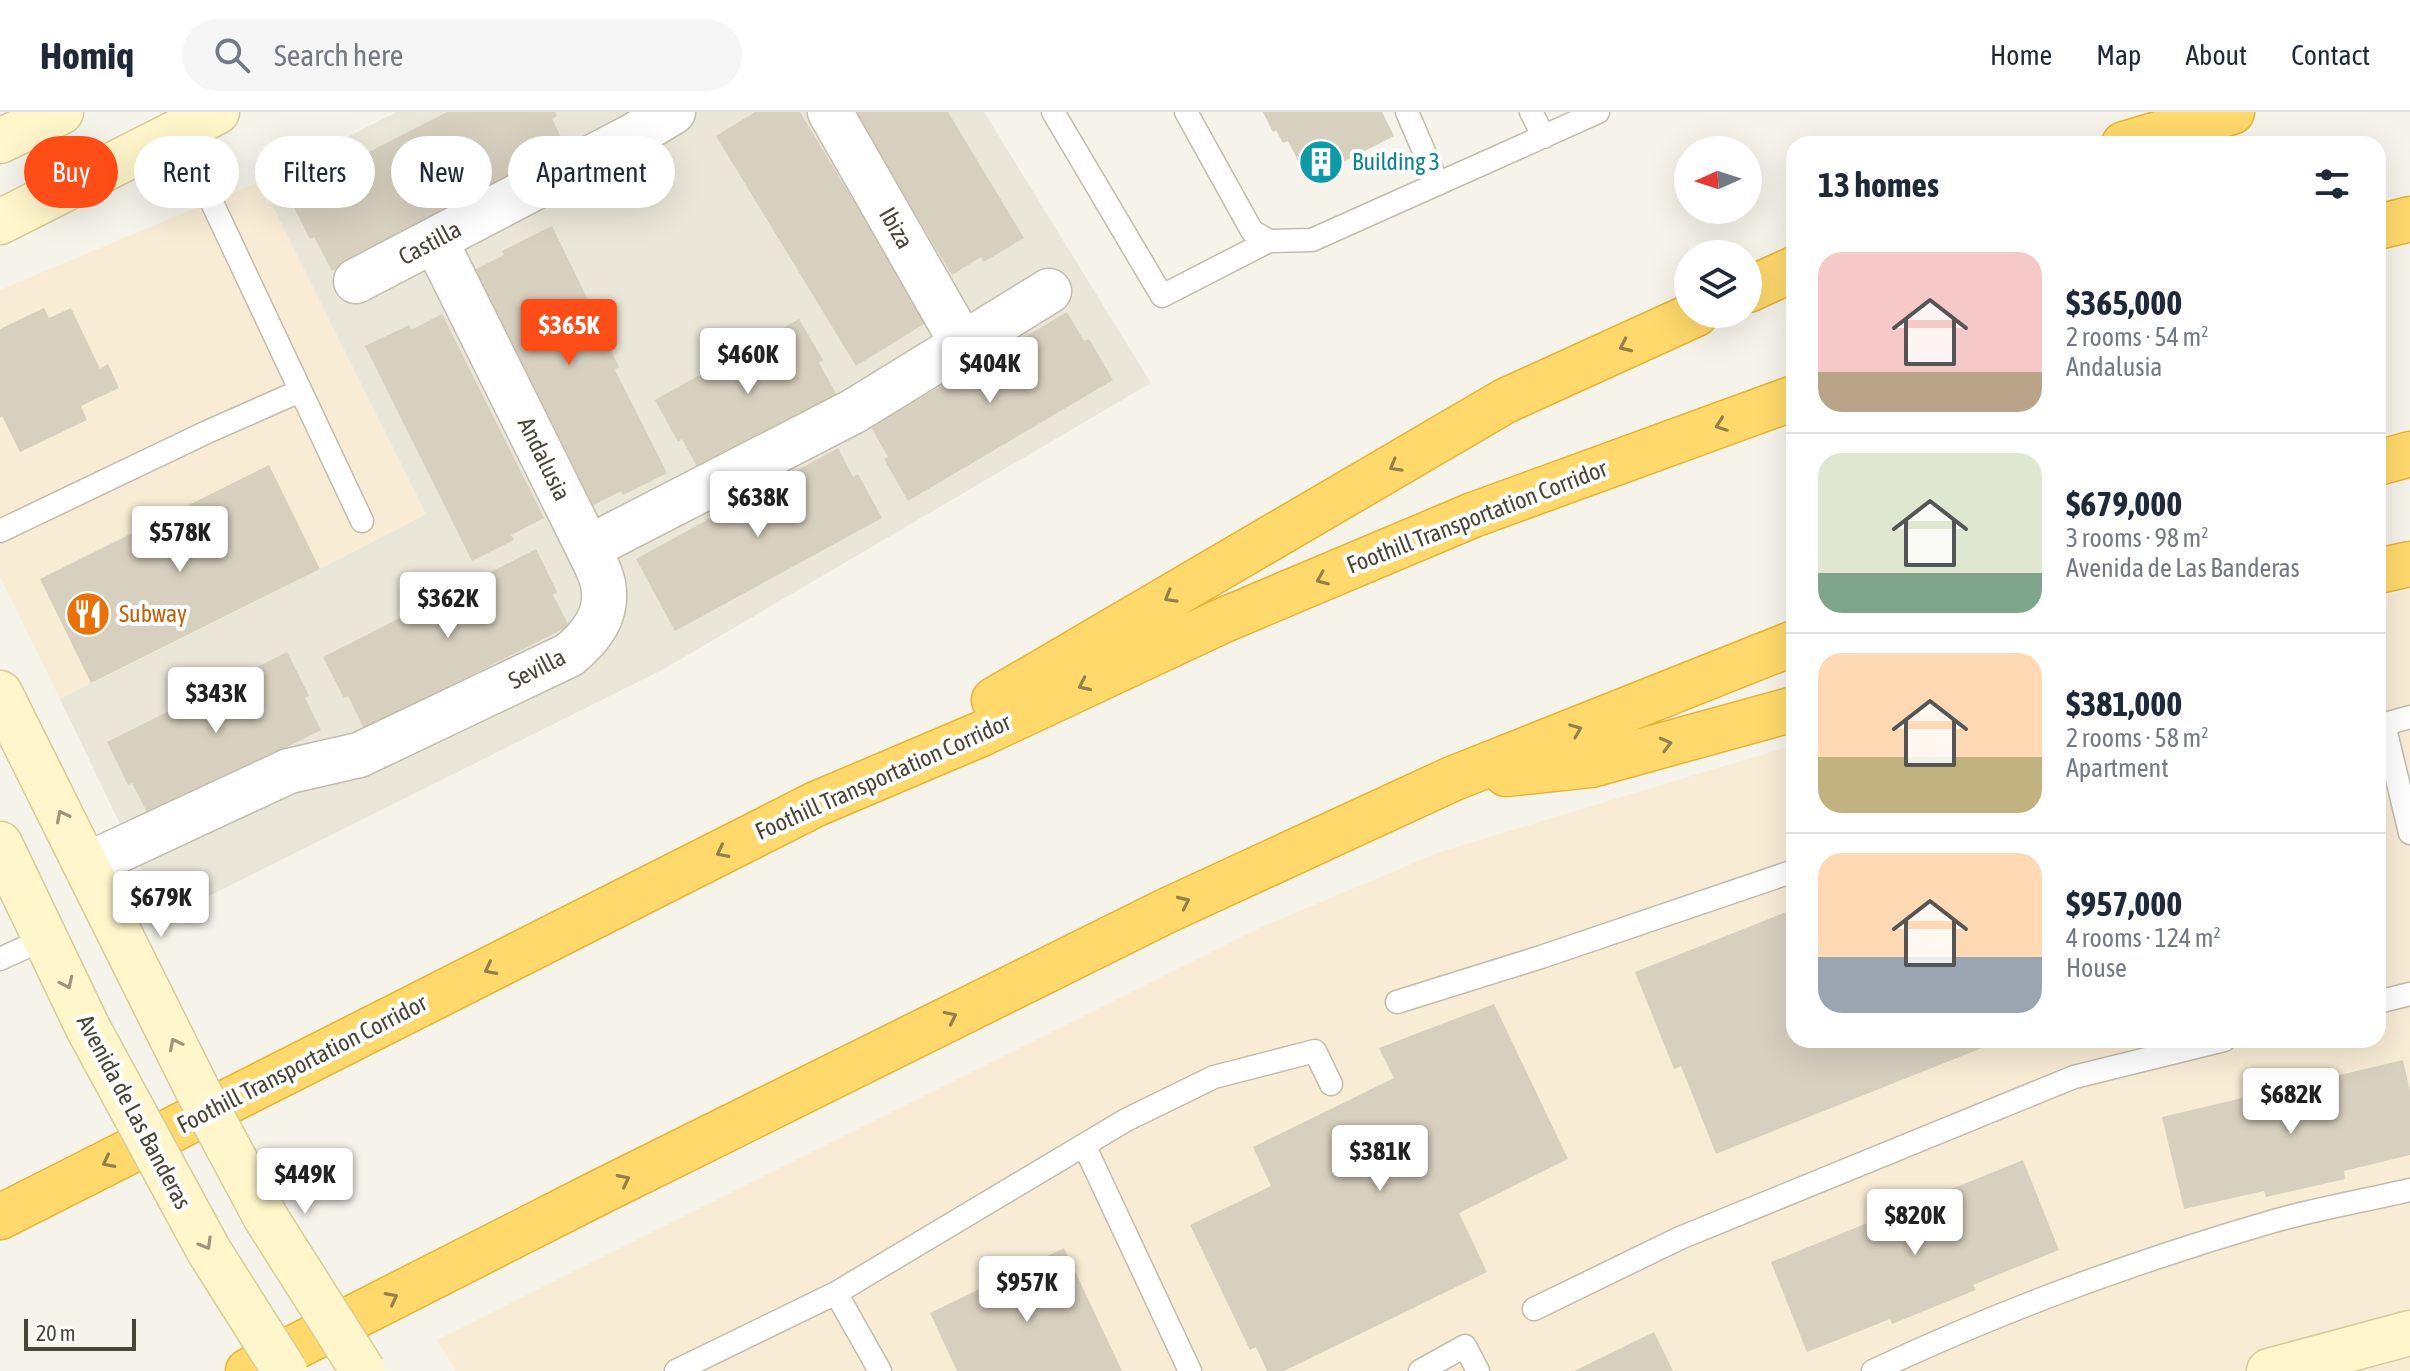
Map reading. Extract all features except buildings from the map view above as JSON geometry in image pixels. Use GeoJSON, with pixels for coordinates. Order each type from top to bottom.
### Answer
{"type":"FeatureCollection","features":[{"type":"Feature","properties":{"kind":"highway"},"geometry":{"type":"LineString","coordinates":[[2151,136],[2232,112]]}},
{"type":"Feature","properties":{"kind":"highway"},"geometry":{"type":"LineString","coordinates":[[2386,225],[2410,219]]}},
{"type":"Feature","properties":{"kind":"highway"},"geometry":{"type":"LineString","coordinates":[[1762,284],[1786,273]]}},
{"type":"Feature","properties":{"kind":"highway"},"geometry":{"type":"LineString","coordinates":[[816,804],[1505,401],[1674,324]]}},
{"type":"Feature","properties":{"kind":"highway","name":"Foothill Transportation Corridor"},"geometry":{"type":"LineString","coordinates":[[0,1217],[816,804],[981,734],[1224,620],[1473,515],[1786,401]]}},
{"type":"Feature","properties":{"kind":"highway"},"geometry":{"type":"LineString","coordinates":[[2386,461],[2410,454]]}},
{"type":"Feature","properties":{"kind":"highway"},"geometry":{"type":"LineString","coordinates":[[2386,569],[2410,564]]}},
{"type":"Feature","properties":{"kind":"highway"},"geometry":{"type":"LineString","coordinates":[[248,1371],[1137,925],[1452,779],[1786,646]]}},
{"type":"Feature","properties":{"kind":"highway"},"geometry":{"type":"LineString","coordinates":[[1452,779],[1591,765],[1786,711]]}},
{"type":"Feature","properties":{"kind":"main road"},"geometry":{"type":"LineString","coordinates":[[0,141],[61,112]]}},
{"type":"Feature","properties":{"kind":"main road"},"geometry":{"type":"LineString","coordinates":[[0,222],[174,122],[217,112]]}},
{"type":"Feature","properties":{"kind":"main road"},"geometry":{"type":"LineString","coordinates":[[0,693],[151,998],[266,1218],[363,1371]]}},
{"type":"Feature","properties":{"kind":"main road","name":"Avenida de Las Banderas"},"geometry":{"type":"LineString","coordinates":[[0,844],[88,1028],[209,1251],[285,1371]]}},
{"type":"Feature","properties":{"kind":"main road"},"geometry":{"type":"LineString","coordinates":[[46,938],[109,911]]}},
{"type":"Feature","properties":{"kind":"main road"},"geometry":{"type":"LineString","coordinates":[[2269,1371],[2410,1333]]}},
{"type":"Feature","properties":{"kind":"street","name":"Castilla"},"geometry":{"type":"LineString","coordinates":[[356,281],[435,240],[625,124],[673,112]]}},
{"type":"Feature","properties":{"kind":"street","name":"Ibiza"},"geometry":{"type":"LineString","coordinates":[[830,112],[962,343]]}},
{"type":"Feature","properties":{"kind":"street","name":"Andalusia"},"geometry":{"type":"LineString","coordinates":[[435,240],[588,548]]}},
{"type":"Feature","properties":{"kind":"street"},"geometry":{"type":"LineString","coordinates":[[588,548],[854,411],[1049,291]]}},
{"type":"Feature","properties":{"kind":"street","name":"Sevilla"},"geometry":{"type":"LineString","coordinates":[[87,865],[289,771],[359,755],[569,655],[591,637],[602,610],[603,584],[588,548]]}},
{"type":"Feature","properties":{"kind":"lane"},"geometry":{"type":"LineString","coordinates":[[1053,112],[1162,296],[1269,241],[1312,240],[1598,112]]}},
{"type":"Feature","properties":{"kind":"lane"},"geometry":{"type":"LineString","coordinates":[[1186,112],[1252,231],[1269,241]]}},
{"type":"Feature","properties":{"kind":"lane"},"geometry":{"type":"LineString","coordinates":[[1407,112],[1438,184]]}},
{"type":"Feature","properties":{"kind":"lane"},"geometry":{"type":"LineString","coordinates":[[1531,112],[1544,137]]}},
{"type":"Feature","properties":{"kind":"lane"},"geometry":{"type":"LineString","coordinates":[[174,122],[362,521]]}},
{"type":"Feature","properties":{"kind":"lane"},"geometry":{"type":"LineString","coordinates":[[0,531],[300,391]]}},
{"type":"Feature","properties":{"kind":"lane"},"geometry":{"type":"LineString","coordinates":[[2386,724],[2410,717]]}},
{"type":"Feature","properties":{"kind":"lane"},"geometry":{"type":"LineString","coordinates":[[2386,744],[2410,833]]}},
{"type":"Feature","properties":{"kind":"lane"},"geometry":{"type":"LineString","coordinates":[[1397,1002],[1786,874]]}},
{"type":"Feature","properties":{"kind":"lane"},"geometry":{"type":"LineString","coordinates":[[0,959],[46,938]]}},
{"type":"Feature","properties":{"kind":"lane"},"geometry":{"type":"LineString","coordinates":[[2386,1000],[2410,994]]}},
{"type":"Feature","properties":{"kind":"lane"},"geometry":{"type":"LineString","coordinates":[[1534,1309],[1680,1238],[2074,1077],[2192,1048]]}},
{"type":"Feature","properties":{"kind":"lane"},"geometry":{"type":"LineString","coordinates":[[676,1371],[836,1293],[1126,1120],[1214,1077],[1315,1051],[1331,1084]]}},
{"type":"Feature","properties":{"kind":"lane"},"geometry":{"type":"LineString","coordinates":[[1084,1145],[1190,1371]]}},
{"type":"Feature","properties":{"kind":"lane"},"geometry":{"type":"LineString","coordinates":[[1873,1371],[1960,1330],[2136,1265],[2269,1222],[2410,1190]]}},
{"type":"Feature","properties":{"kind":"lane"},"geometry":{"type":"LineString","coordinates":[[836,1293],[880,1371]]}},
{"type":"Feature","properties":{"kind":"lane"},"geometry":{"type":"LineString","coordinates":[[1420,1371],[1465,1346],[1478,1371]]}},
{"type":"Feature","properties":{"kind":"shaded area"},"geometry":{"type":"Polygon","coordinates":[[[397,112],[984,112],[1151,383],[662,670],[165,918],[60,699],[426,514],[273,208],[375,208],[375,136],[349,136],[397,112]]]}},
{"type":"Feature","properties":{"kind":"shaded area"},"geometry":{"type":"Polygon","coordinates":[[[255,183],[255,208],[273,208],[426,514],[60,699],[0,576],[0,290],[196,208],[239,208],[239,190],[255,183]]]}},
{"type":"Feature","properties":{"kind":"shaded area"},"geometry":{"type":"Polygon","coordinates":[[[2410,590],[2410,1371],[456,1371],[437,1340],[1257,929],[1440,852],[1786,747],[1786,1048],[2386,1048],[2386,596],[2410,590]]]}},
{"type":"Feature","properties":{"kind":"place","name":"Building 3"},"geometry":{"type":"Point","coordinates":[1321,162]}},
{"type":"Feature","properties":{"kind":"place","name":"Subway"},"geometry":{"type":"Point","coordinates":[88,614]}}]}
